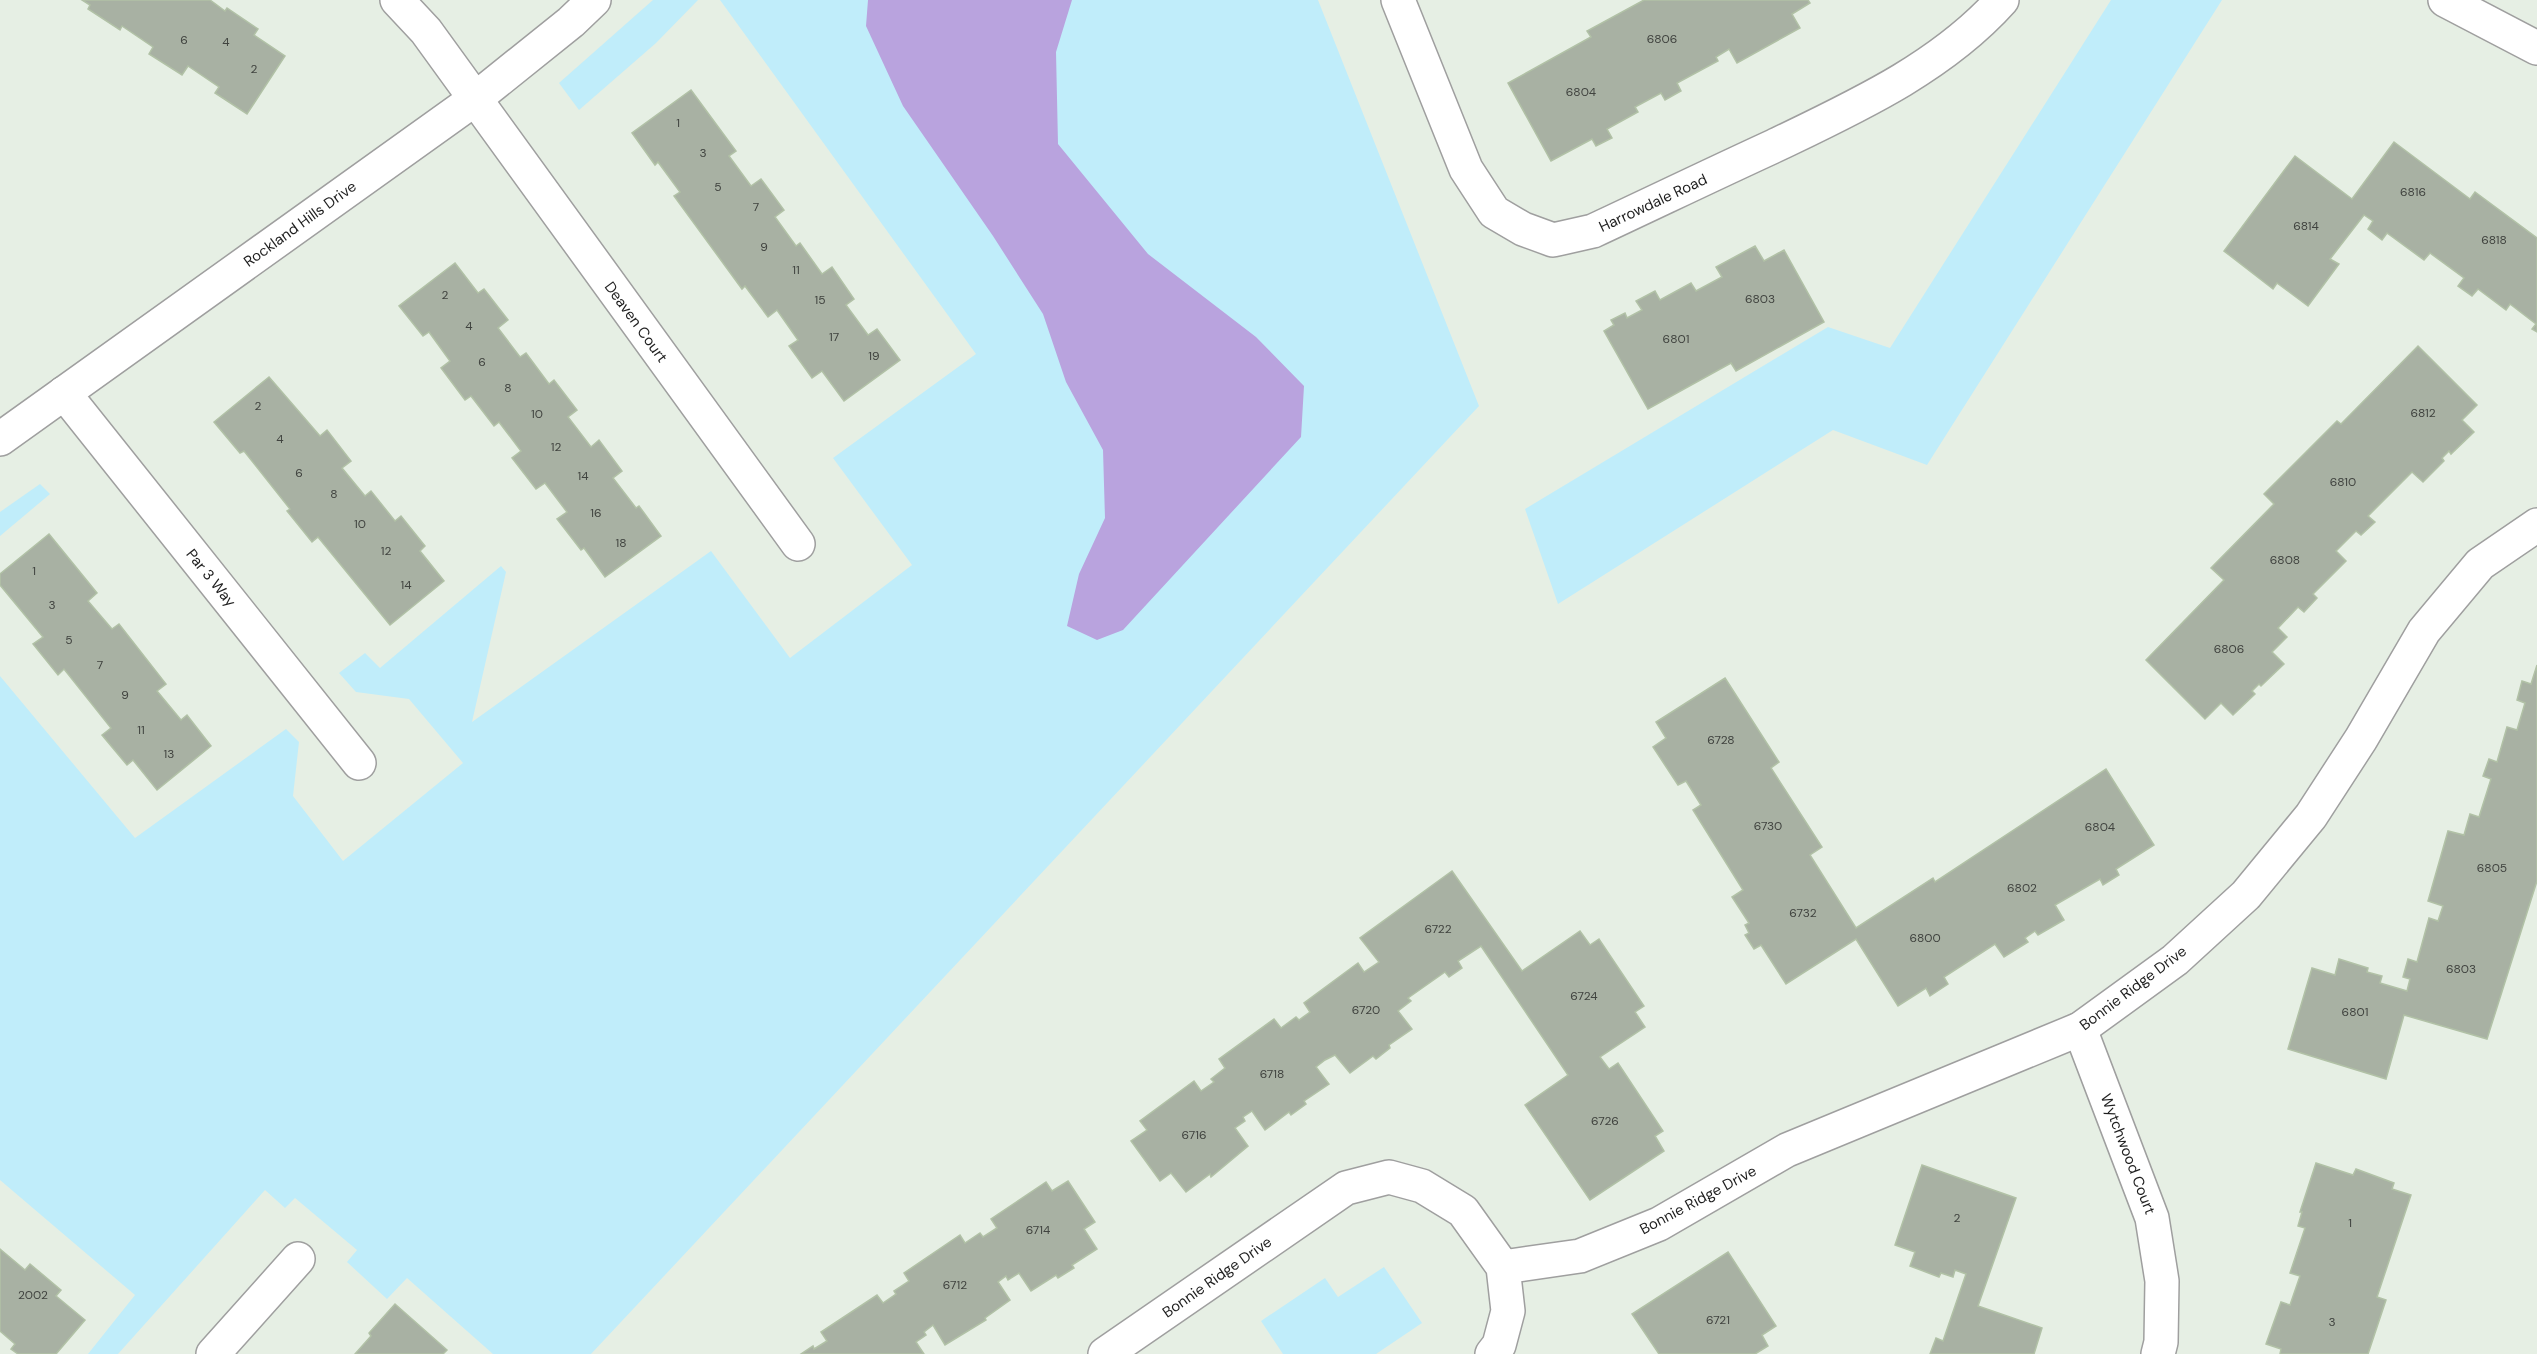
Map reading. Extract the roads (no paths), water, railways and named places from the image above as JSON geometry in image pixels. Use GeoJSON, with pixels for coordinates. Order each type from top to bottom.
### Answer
{"type":"FeatureCollection","features":[{"type":"Feature","properties":{"kind":"street","name":"Deaven Court"},"geometry":{"type":"LineString","coordinates":[[397,0],[426,31],[798,544]]}},
{"type":"Feature","properties":{"kind":"street","name":"Rockland Hills Drive"},"geometry":{"type":"LineString","coordinates":[[0,439],[475,99],[572,22],[594,0]]}},
{"type":"Feature","properties":{"kind":"street","name":"Harrowdale Road"},"geometry":{"type":"LineString","coordinates":[[1398,0],[1466,169],[1494,212],[1523,229],[1553,240],[1593,231],[1860,105],[1930,63],[1984,21],[2002,0]]}},
{"type":"Feature","properties":{"kind":"street"},"geometry":{"type":"LineString","coordinates":[[2445,0],[2537,48]]}},
{"type":"Feature","properties":{"kind":"street","name":"Par 3 Way"},"geometry":{"type":"LineString","coordinates":[[64,393],[358,763]]}},
{"type":"Feature","properties":{"kind":"street","name":"Bonnie Ridge Drive"},"geometry":{"type":"LineString","coordinates":[[1503,1267],[1580,1256],[1659,1224],[1788,1150],[2080,1029],[2175,960],[2246,895],[2311,816],[2361,739],[2424,631],[2480,564],[2537,525]]}},
{"type":"Feature","properties":{"kind":"street","name":"Wytchwood Court"},"geometry":{"type":"LineString","coordinates":[[2080,1029],[2152,1218],[2162,1281],[2161,1342],[2158,1354]]}},
{"type":"Feature","properties":{"kind":"street","name":"Bonnie Ridge Drive"},"geometry":{"type":"LineString","coordinates":[[1105,1354],[1346,1188],[1389,1177],[1422,1186],[1463,1211],[1503,1267],[1508,1311],[1499,1345],[1492,1354]]}},
{"type":"Feature","properties":{"kind":"street"},"geometry":{"type":"LineString","coordinates":[[213,1354],[298,1259]]}}]}
